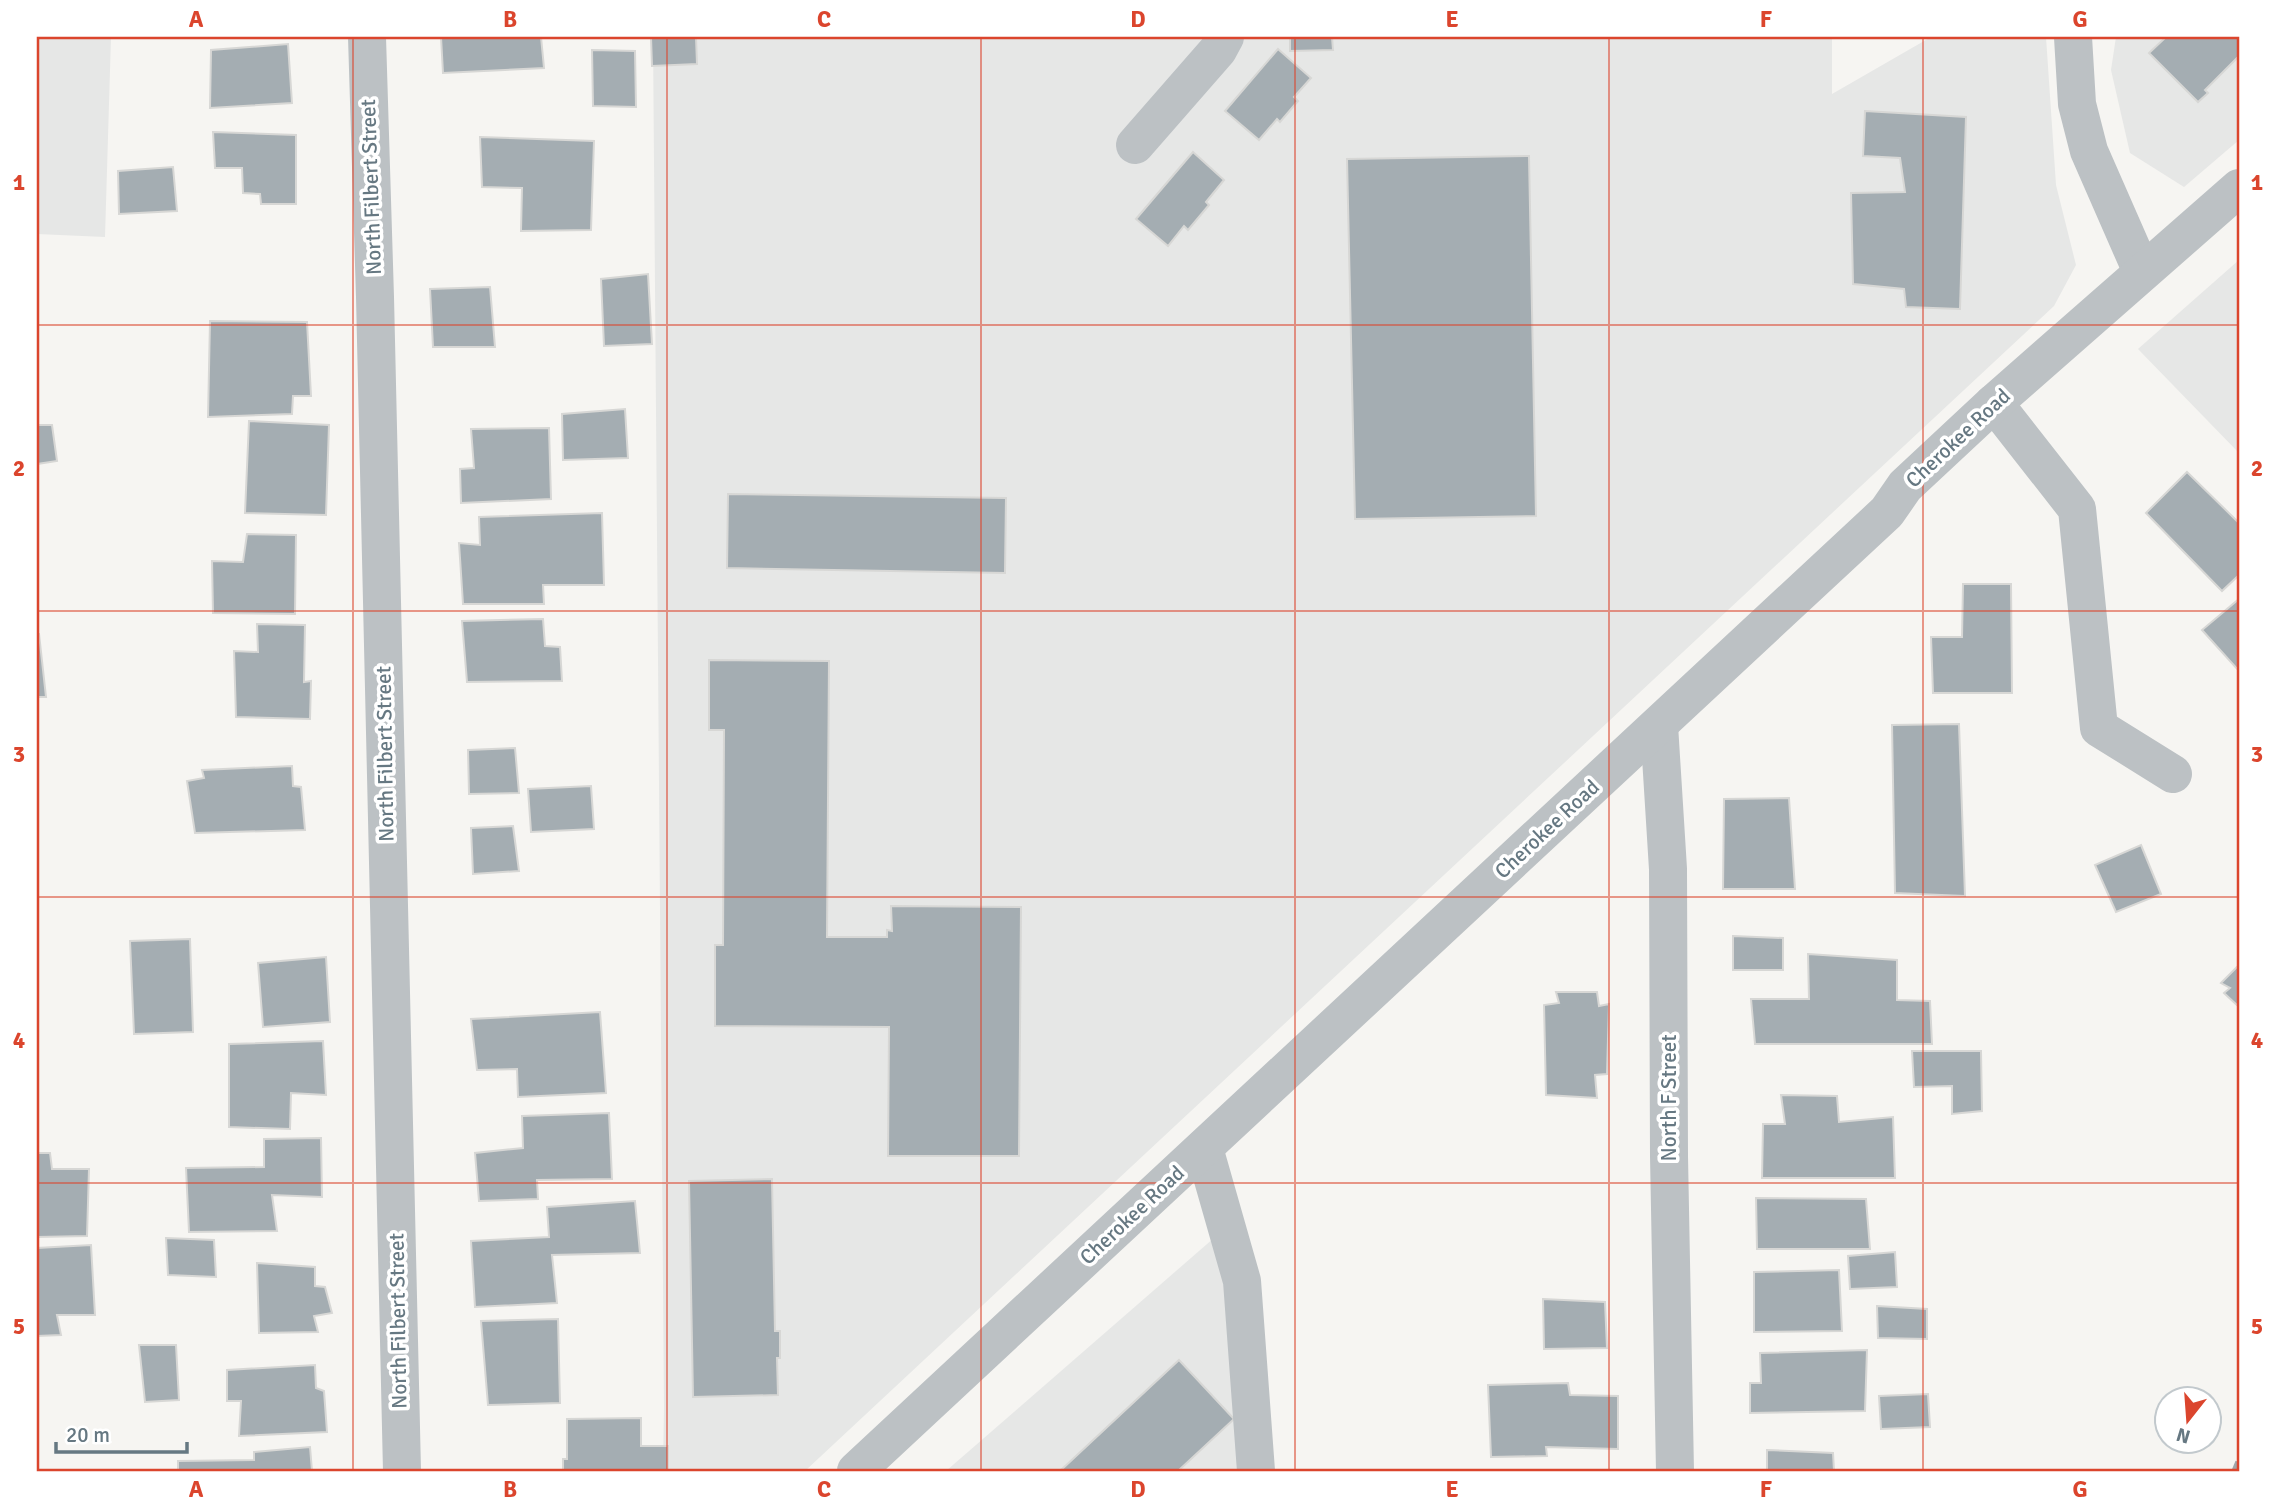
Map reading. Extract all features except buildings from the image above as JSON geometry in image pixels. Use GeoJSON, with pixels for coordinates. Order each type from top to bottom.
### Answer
{"type":"FeatureCollection","features":[{"type":"Feature","properties":{"kind":"street","name":"North Filbert Street"},"geometry":{"type":"LineString","coordinates":[[366,37],[375,297],[402,1471]]}},
{"type":"Feature","properties":{"kind":"street"},"geometry":{"type":"LineString","coordinates":[[1135,145],[1218,50],[1225,37]]}},
{"type":"Feature","properties":{"kind":"street"},"geometry":{"type":"LineString","coordinates":[[2073,37],[2077,104],[2090,151],[2142,272]]}},
{"type":"Feature","properties":{"kind":"street","name":"Cherokee Road"},"geometry":{"type":"LineString","coordinates":[[856,1471],[1887,512],[1905,486],[1994,403],[2239,188]]}},
{"type":"Feature","properties":{"kind":"street"},"geometry":{"type":"LineString","coordinates":[[1994,403],[2077,509],[2099,728],[2173,774]]}},
{"type":"Feature","properties":{"kind":"street","name":"North F Street"},"geometry":{"type":"LineString","coordinates":[[1659,725],[1668,869],[1669,1156],[1675,1471]]}},
{"type":"Feature","properties":{"kind":"street"},"geometry":{"type":"LineString","coordinates":[[1204,1148],[1242,1281],[1256,1471]]}},
{"type":"Feature","properties":{"kind":"shaded area"},"geometry":{"type":"Polygon","coordinates":[[[37,37],[111,37],[105,237],[37,234],[37,37]]]}},
{"type":"Feature","properties":{"kind":"shaded area"},"geometry":{"type":"Polygon","coordinates":[[[653,37],[1832,37],[1832,94],[1931,37],[2046,37],[2056,185],[2076,265],[2054,306],[805,1471],[663,1471],[653,37]]]}},
{"type":"Feature","properties":{"kind":"shaded area"},"geometry":{"type":"Polygon","coordinates":[[[2116,37],[2239,37],[2239,140],[2184,187],[2130,153],[2111,70],[2116,37]]]}},
{"type":"Feature","properties":{"kind":"shaded area"},"geometry":{"type":"Polygon","coordinates":[[[2239,260],[2239,453],[2138,349],[2239,260]]]}},
{"type":"Feature","properties":{"kind":"shaded area"},"geometry":{"type":"Polygon","coordinates":[[[1222,1231],[1246,1471],[946,1471],[1222,1231]]]}},
{"type":"Feature","properties":{"kind":"railway"},"geometry":{"type":"LineString","coordinates":[[2234,1471],[2239,1459]]}}]}
